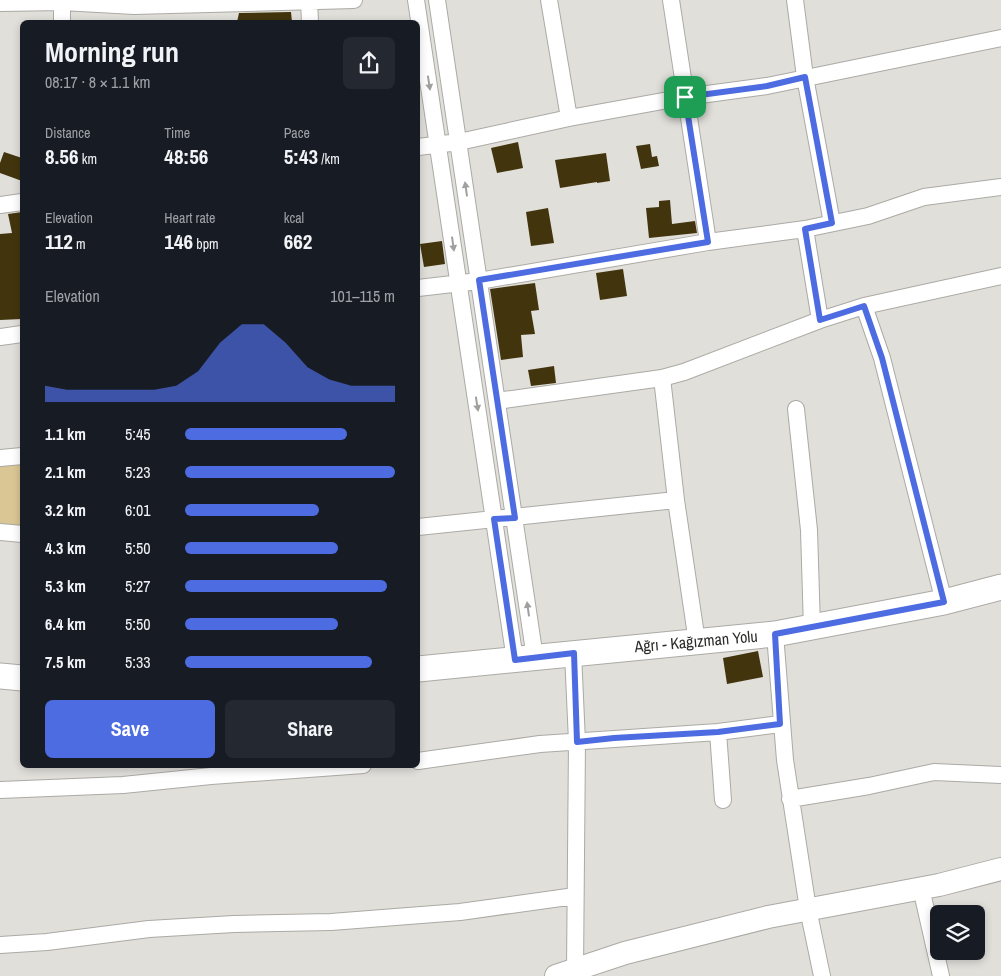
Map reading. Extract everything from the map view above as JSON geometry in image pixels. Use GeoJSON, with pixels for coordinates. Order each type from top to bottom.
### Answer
{"type":"FeatureCollection","features":[{"type":"Feature","properties":{"kind":"main road","name":"Ağrı - Kağızman Yolu"},"geometry":{"type":"LineString","coordinates":[[420,669],[775,634],[944,602],[1001,587]]}},
{"type":"Feature","properties":{"kind":"main road"},"geometry":{"type":"LineString","coordinates":[[0,676],[20,678]]}},
{"type":"Feature","properties":{"kind":"street"},"geometry":{"type":"LineString","coordinates":[[0,2],[62,1],[134,6],[354,0]]}},
{"type":"Feature","properties":{"kind":"street"},"geometry":{"type":"LineString","coordinates":[[416,0],[419,20]]}},
{"type":"Feature","properties":{"kind":"street"},"geometry":{"type":"LineString","coordinates":[[437,0],[515,518],[525,659]]}},
{"type":"Feature","properties":{"kind":"street"},"geometry":{"type":"LineString","coordinates":[[549,0],[569,118]]}},
{"type":"Feature","properties":{"kind":"street"},"geometry":{"type":"LineString","coordinates":[[670,0],[708,242]]}},
{"type":"Feature","properties":{"kind":"street"},"geometry":{"type":"LineString","coordinates":[[795,0],[805,77],[832,223]]}},
{"type":"Feature","properties":{"kind":"street"},"geometry":{"type":"LineString","coordinates":[[62,1],[62,20]]}},
{"type":"Feature","properties":{"kind":"street"},"geometry":{"type":"LineString","coordinates":[[309,1],[310,20]]}},
{"type":"Feature","properties":{"kind":"street"},"geometry":{"type":"LineString","coordinates":[[420,26],[494,519],[525,659]]}},
{"type":"Feature","properties":{"kind":"street"},"geometry":{"type":"LineString","coordinates":[[420,147],[459,142],[569,118],[685,97],[767,86],[1001,38]]}},
{"type":"Feature","properties":{"kind":"street"},"geometry":{"type":"LineString","coordinates":[[420,288],[479,280],[708,242],[805,229],[868,216],[924,197],[1001,187]]}},
{"type":"Feature","properties":{"kind":"street"},"geometry":{"type":"LineString","coordinates":[[0,205],[20,202]]}},
{"type":"Feature","properties":{"kind":"street"},"geometry":{"type":"LineString","coordinates":[[805,229],[820,320]]}},
{"type":"Feature","properties":{"kind":"street"},"geometry":{"type":"LineString","coordinates":[[497,400],[662,378],[684,372],[820,320],[864,306],[1001,276]]}},
{"type":"Feature","properties":{"kind":"street"},"geometry":{"type":"LineString","coordinates":[[864,306],[882,358],[944,602]]}},
{"type":"Feature","properties":{"kind":"street"},"geometry":{"type":"LineString","coordinates":[[0,337],[20,334]]}},
{"type":"Feature","properties":{"kind":"street"},"geometry":{"type":"LineString","coordinates":[[662,378],[676,500],[697,642]]}},
{"type":"Feature","properties":{"kind":"street"},"geometry":{"type":"LineString","coordinates":[[796,409],[809,530],[812,628]]}},
{"type":"Feature","properties":{"kind":"street"},"geometry":{"type":"LineString","coordinates":[[0,458],[20,456]]}},
{"type":"Feature","properties":{"kind":"street"},"geometry":{"type":"LineString","coordinates":[[420,527],[676,500]]}},
{"type":"Feature","properties":{"kind":"street"},"geometry":{"type":"LineString","coordinates":[[0,532],[20,534]]}},
{"type":"Feature","properties":{"kind":"street"},"geometry":{"type":"LineString","coordinates":[[775,634],[780,724],[790,799],[808,909],[822,976]]}},
{"type":"Feature","properties":{"kind":"street"},"geometry":{"type":"LineString","coordinates":[[574,653],[577,742],[575,896],[566,973],[634,950],[768,916],[921,888],[1001,869]]}},
{"type":"Feature","properties":{"kind":"street"},"geometry":{"type":"LineString","coordinates":[[420,761],[540,744],[718,732],[780,724]]}},
{"type":"Feature","properties":{"kind":"street"},"geometry":{"type":"LineString","coordinates":[[718,732],[723,800]]}},
{"type":"Feature","properties":{"kind":"street"},"geometry":{"type":"LineString","coordinates":[[0,790],[124,786],[202,771],[282,768]]}},
{"type":"Feature","properties":{"kind":"street"},"geometry":{"type":"LineString","coordinates":[[790,799],[869,786],[934,772],[1001,775]]}},
{"type":"Feature","properties":{"kind":"street"},"geometry":{"type":"LineString","coordinates":[[921,888],[941,976]]}},
{"type":"Feature","properties":{"kind":"street"},"geometry":{"type":"LineString","coordinates":[[0,945],[48,942],[149,929],[234,924],[331,922],[460,912],[575,896]]}},
{"type":"Feature","properties":{"kind":"shaded area"},"geometry":{"type":"Polygon","coordinates":[[[20,462],[20,529],[0,528],[0,464],[20,462]]]}},
{"type":"Feature","properties":{"kind":"building"},"geometry":{"type":"Polygon","coordinates":[[[291,12],[292,20],[237,20],[239,13],[291,12]]]}},
{"type":"Feature","properties":{"kind":"building"},"geometry":{"type":"Polygon","coordinates":[[[518,142],[523,168],[497,173],[491,148],[518,142]]]}},
{"type":"Feature","properties":{"kind":"building"},"geometry":{"type":"Polygon","coordinates":[[[650,144],[652,157],[657,156],[659,166],[641,169],[636,146],[650,144]]]}},
{"type":"Feature","properties":{"kind":"building"},"geometry":{"type":"Polygon","coordinates":[[[4,152],[20,157],[20,180],[0,173],[0,163],[4,152]]]}},
{"type":"Feature","properties":{"kind":"building"},"geometry":{"type":"Polygon","coordinates":[[[606,153],[610,181],[560,188],[555,160],[606,153]]]}},
{"type":"Feature","properties":{"kind":"building"},"geometry":{"type":"Polygon","coordinates":[[[670,200],[672,224],[695,221],[697,233],[649,238],[646,208],[659,207],[659,201],[670,200]]]}},
{"type":"Feature","properties":{"kind":"building"},"geometry":{"type":"Polygon","coordinates":[[[548,208],[554,243],[531,246],[526,212],[548,208]]]}},
{"type":"Feature","properties":{"kind":"building"},"geometry":{"type":"Polygon","coordinates":[[[20,212],[20,319],[0,320],[0,234],[12,233],[8,214],[20,212]]]}},
{"type":"Feature","properties":{"kind":"building"},"geometry":{"type":"Polygon","coordinates":[[[442,241],[445,264],[424,267],[420,244],[442,241]]]}},
{"type":"Feature","properties":{"kind":"building"},"geometry":{"type":"Polygon","coordinates":[[[623,269],[627,296],[600,300],[596,273],[623,269]]]}},
{"type":"Feature","properties":{"kind":"building"},"geometry":{"type":"Polygon","coordinates":[[[535,283],[539,310],[531,311],[535,334],[521,335],[523,357],[501,360],[490,289],[535,283]]]}},
{"type":"Feature","properties":{"kind":"building"},"geometry":{"type":"Polygon","coordinates":[[[554,366],[556,383],[531,386],[528,370],[554,366]]]}},
{"type":"Feature","properties":{"kind":"building"},"geometry":{"type":"Polygon","coordinates":[[[758,651],[763,677],[727,684],[723,658],[758,651]]]}},
{"type":"Feature","properties":{"kind":"route"},"geometry":{"type":"LineString","coordinates":[[805,77],[832,223],[805,229],[820,320],[864,306],[882,358],[944,602],[775,634],[780,724],[718,732],[577,742],[574,653],[515,660],[494,519],[515,518],[479,280],[708,242],[685,97],[767,86],[805,77]]}}]}
